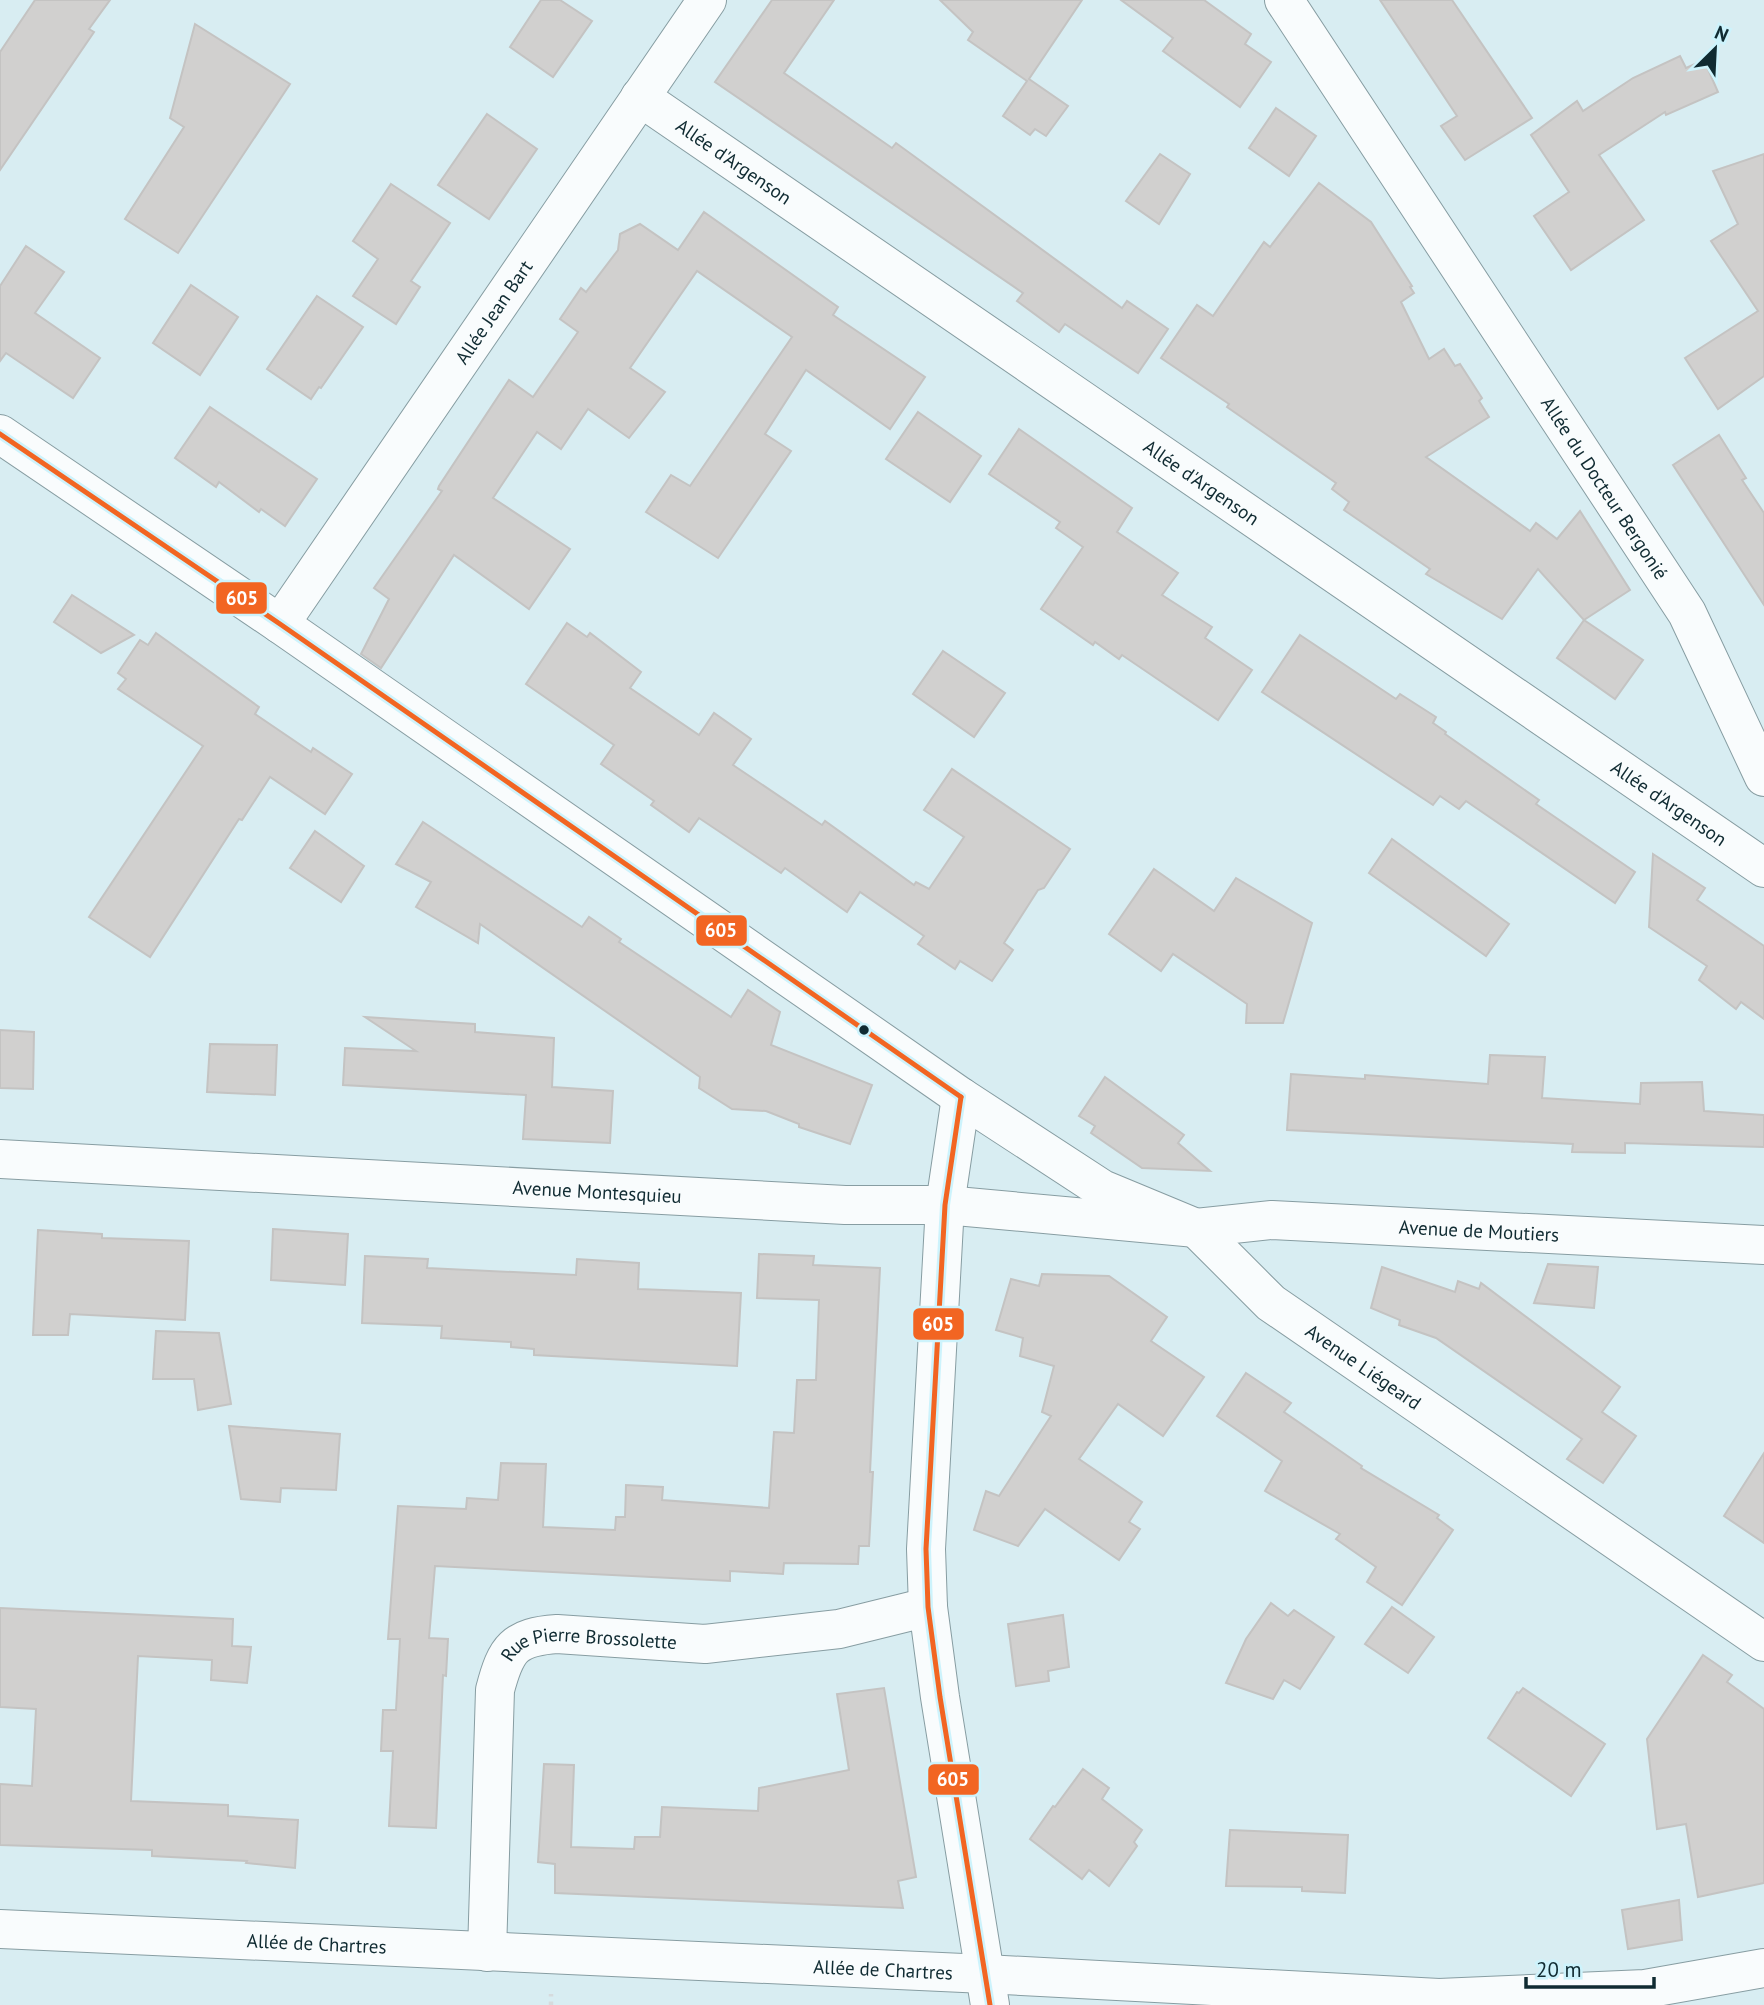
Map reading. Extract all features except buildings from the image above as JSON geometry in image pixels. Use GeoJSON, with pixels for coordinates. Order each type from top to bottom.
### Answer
{"type":"FeatureCollection","features":[{"type":"Feature","properties":{"kind":"street","name":"Allée Jean Bart"},"geometry":{"type":"LineString","coordinates":[[279,624],[707,0]]}},
{"type":"Feature","properties":{"kind":"street","name":"Allée du Docteur Bergonié"},"geometry":{"type":"LineString","coordinates":[[1284,0],[1687,613],[1764,777]]}},
{"type":"Feature","properties":{"kind":"street","name":"Allée d'Argenson"},"geometry":{"type":"LineString","coordinates":[[639,97],[1764,869]]}},
{"type":"Feature","properties":{"kind":"street","name":"Avenue Liégeard"},"geometry":{"type":"LineString","coordinates":[[0,434],[961,1097],[1102,1189],[1196,1228],[1271,1303],[1764,1642]]}},
{"type":"Feature","properties":{"kind":"street"},"geometry":{"type":"LineString","coordinates":[[961,1097],[945,1205],[926,1549],[928,1607],[940,1697],[988,1989]]}},
{"type":"Feature","properties":{"kind":"street","name":"Avenue Montesquieu"},"geometry":{"type":"LineString","coordinates":[[0,1159],[845,1205],[945,1205],[1196,1228]]}},
{"type":"Feature","properties":{"kind":"street","name":"Avenue de Moutiers"},"geometry":{"type":"LineString","coordinates":[[1196,1228],[1272,1220],[1764,1245]]}},
{"type":"Feature","properties":{"kind":"street","name":"Rue Pierre Brossolette"},"geometry":{"type":"LineString","coordinates":[[487,1952],[495,1690],[506,1657],[518,1643],[533,1636],[557,1634],[705,1644],[839,1629],[928,1607]]}},
{"type":"Feature","properties":{"kind":"street","name":"Allée de Chartres"},"geometry":{"type":"LineString","coordinates":[[0,1928],[487,1952],[988,1989],[1439,1998],[1645,1997],[1764,1968]]}},
{"type":"Feature","properties":{"kind":"transit line","name":"605"},"geometry":{"type":"LineString","coordinates":[[0,434],[280,624],[961,1097]]}},
{"type":"Feature","properties":{"kind":"transit line","name":"605"},"geometry":{"type":"LineString","coordinates":[[961,1097],[945,1205],[926,1549],[928,1607],[940,1697],[990,2005]]}}]}
